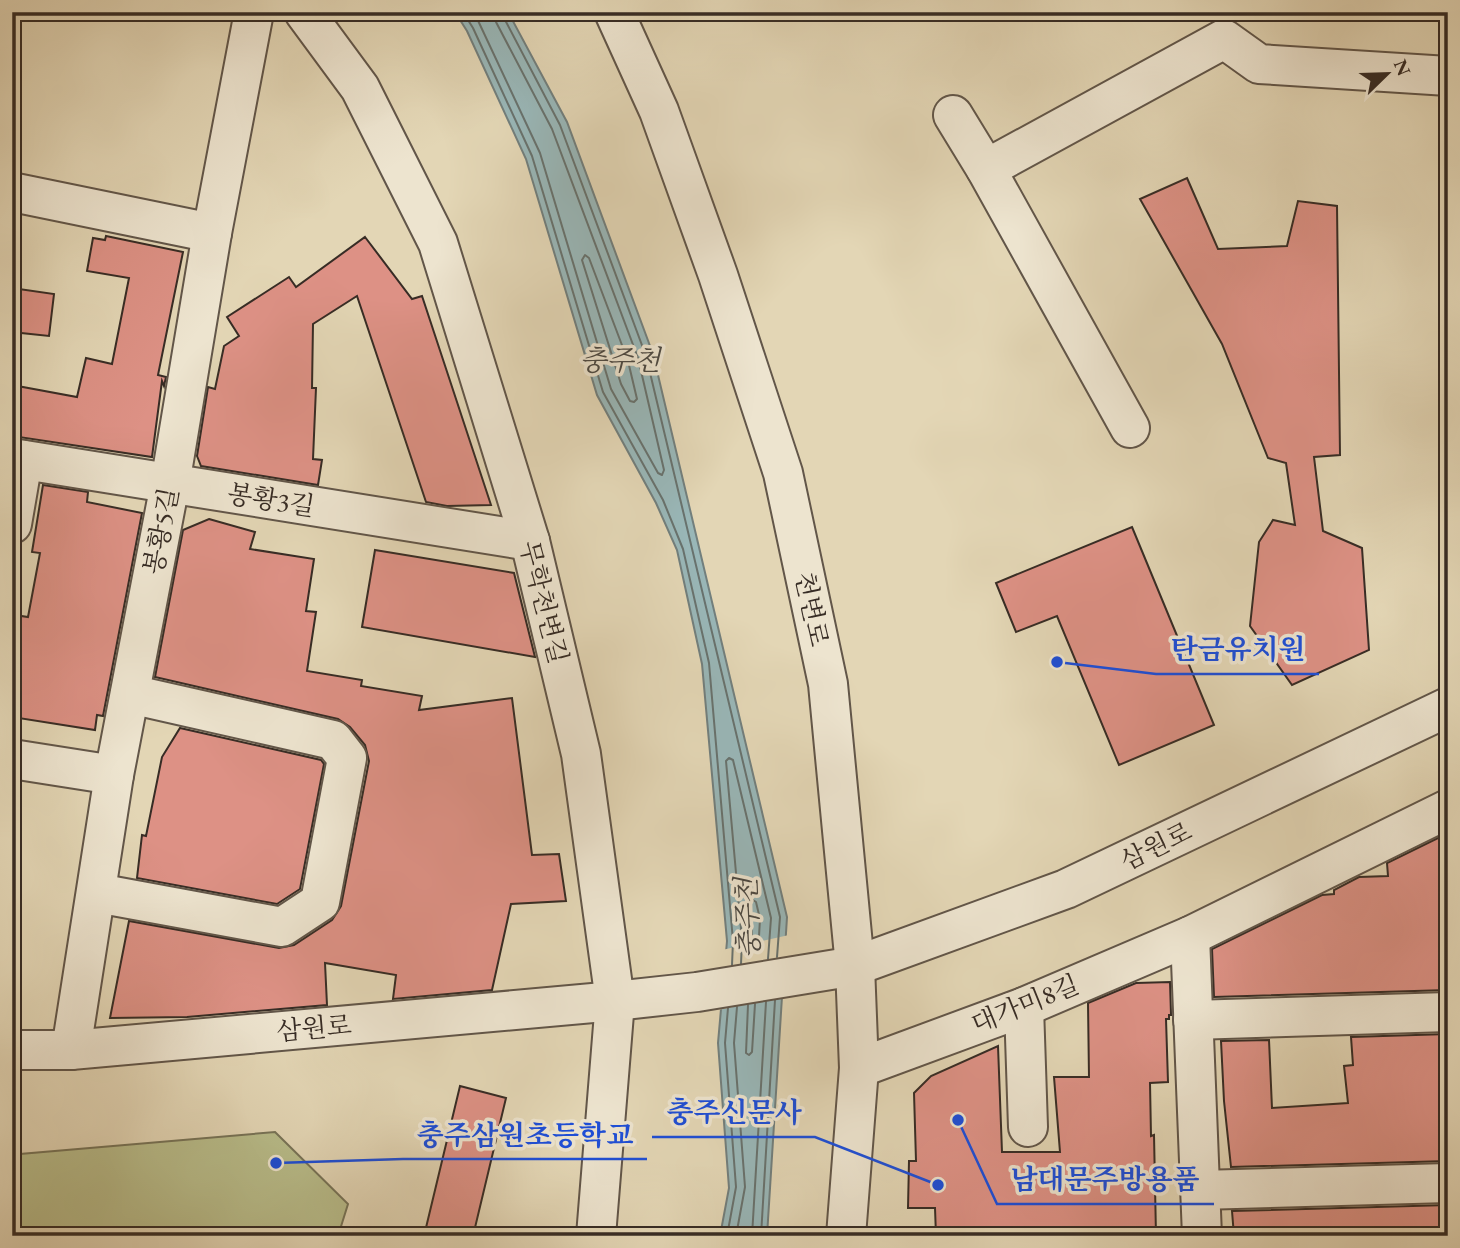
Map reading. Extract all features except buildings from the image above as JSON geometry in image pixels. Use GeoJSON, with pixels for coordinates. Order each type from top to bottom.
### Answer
{"type":"FeatureCollection","features":[{"type":"Feature","properties":{"kind":"street","name":"봉황5길"},"geometry":{"type":"LineString","coordinates":[[71,1050],[114,775],[170,484],[212,233],[254,12]]}},
{"type":"Feature","properties":{"kind":"street","name":"무학천변길"},"geometry":{"type":"LineString","coordinates":[[304,12],[360,88],[438,243],[530,541],[581,754],[615,1001],[596,1236]]}},
{"type":"Feature","properties":{"kind":"street","name":"천변로"},"geometry":{"type":"LineString","coordinates":[[614,12],[659,111],[718,275],[783,473],[828,684],[855,966],[859,1068],[846,1236]]}},
{"type":"Feature","properties":{"kind":"street"},"geometry":{"type":"LineString","coordinates":[[986,169],[1217,25],[1259,64],[1448,76]]}},
{"type":"Feature","properties":{"kind":"street"},"geometry":{"type":"LineString","coordinates":[[953,114],[1130,428]]}},
{"type":"Feature","properties":{"kind":"street"},"geometry":{"type":"LineString","coordinates":[[12,192],[212,233]]}},
{"type":"Feature","properties":{"kind":"street"},"geometry":{"type":"LineString","coordinates":[[12,524],[18,459]]}},
{"type":"Feature","properties":{"kind":"street","name":"봉황3길"},"geometry":{"type":"LineString","coordinates":[[18,459],[530,541]]}},
{"type":"Feature","properties":{"kind":"street"},"geometry":{"type":"LineString","coordinates":[[97,893],[282,927],[320,902],[347,758],[333,740],[130,694]]}},
{"type":"Feature","properties":{"kind":"street","name":"삼원로"},"geometry":{"type":"LineString","coordinates":[[12,1050],[71,1050],[615,1001],[697,992],[855,966],[1066,889],[1448,707]]}},
{"type":"Feature","properties":{"kind":"street"},"geometry":{"type":"LineString","coordinates":[[12,760],[114,775]]}},
{"type":"Feature","properties":{"kind":"street","name":"대가미8길"},"geometry":{"type":"LineString","coordinates":[[859,1068],[1024,1007],[1190,936],[1448,809]]}},
{"type":"Feature","properties":{"kind":"street"},"geometry":{"type":"LineString","coordinates":[[1190,936],[1202,1236]]}},
{"type":"Feature","properties":{"kind":"street"},"geometry":{"type":"LineString","coordinates":[[1024,1007],[1028,1127]]}},
{"type":"Feature","properties":{"kind":"street"},"geometry":{"type":"LineString","coordinates":[[1193,1020],[1448,1012]]}},
{"type":"Feature","properties":{"kind":"street"},"geometry":{"type":"LineString","coordinates":[[1200,1190],[1448,1183]]}},
{"type":"Feature","properties":{"kind":"green space"},"geometry":{"type":"Polygon","coordinates":[[[275,1132],[348,1204],[338,1236],[12,1236],[12,1164],[20,1154],[275,1132]]]}},
{"type":"Feature","properties":{"kind":"water","name":"충주천"},"geometry":{"type":"Polygon","coordinates":[[[455,12],[508,12],[567,122],[653,354],[787,917],[767,1236],[720,1236],[729,1188],[718,1043],[727,941],[702,664],[677,550],[656,503],[597,395],[526,159],[467,31],[455,12]]]}},
{"type":"Feature","properties":{"kind":"pier"},"geometry":{"type":"Polygon","coordinates":[[[789,935],[785,997],[718,1010],[722,950],[789,935]]]}},
{"type":"Feature","properties":{"kind":"place","name":"탄금유치원"},"geometry":{"type":"Point","coordinates":[1057,662]}},
{"type":"Feature","properties":{"kind":"place","name":"남대문주방용품"},"geometry":{"type":"Point","coordinates":[958,1120]}},
{"type":"Feature","properties":{"kind":"place","name":"충주삼원초등학교"},"geometry":{"type":"Point","coordinates":[276,1163]}},
{"type":"Feature","properties":{"kind":"place","name":"충주신문사"},"geometry":{"type":"Point","coordinates":[938,1185]}}]}
